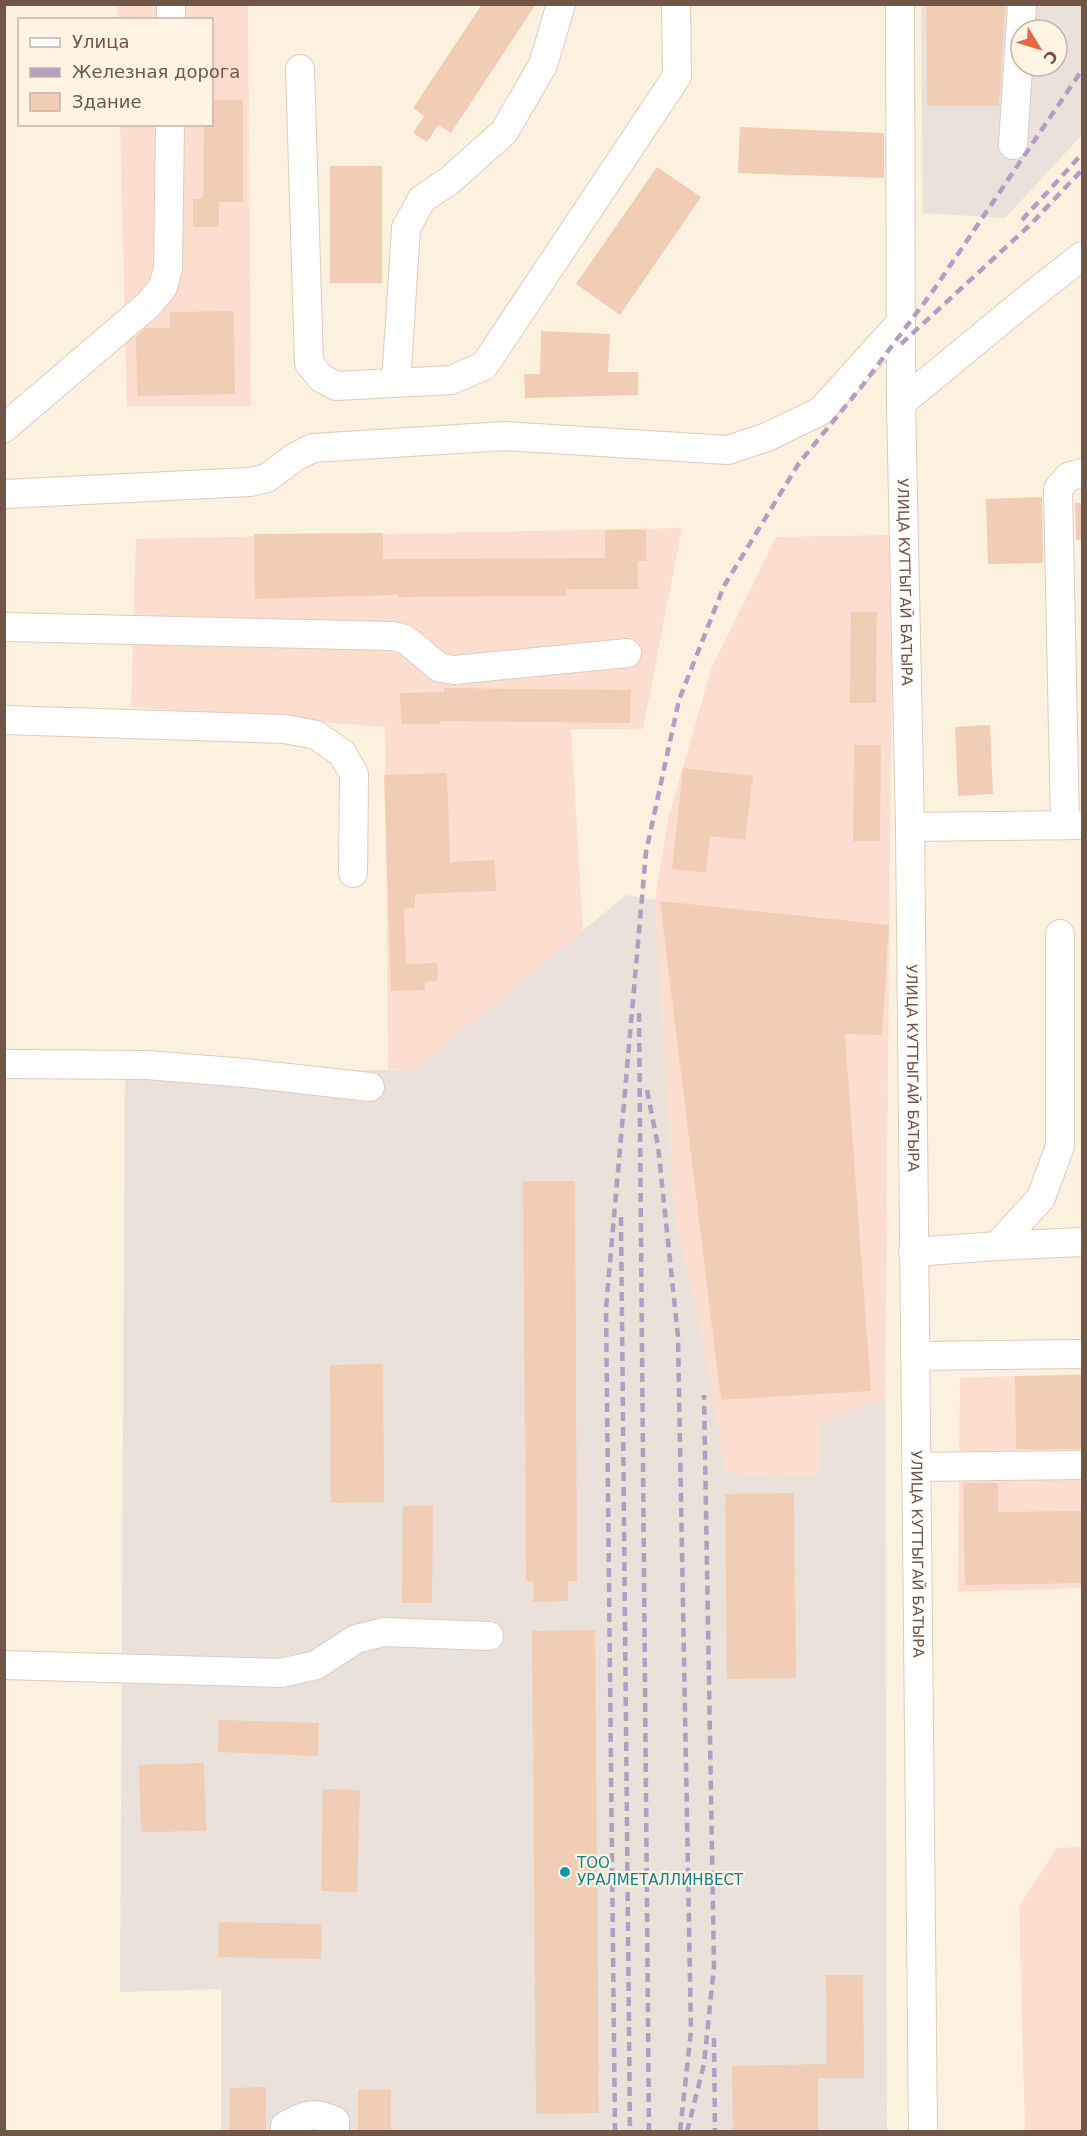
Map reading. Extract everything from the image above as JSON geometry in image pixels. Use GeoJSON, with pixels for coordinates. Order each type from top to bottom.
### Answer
{"type":"FeatureCollection","features":[{"type":"Feature","properties":{"kind":"street"},"geometry":{"type":"LineString","coordinates":[[396,383],[406,228],[422,200],[449,181],[504,132],[543,65],[561,4]]}},
{"type":"Feature","properties":{"kind":"street"},"geometry":{"type":"LineString","coordinates":[[300,69],[309,363],[321,378],[336,386],[451,380],[484,366],[678,76],[676,4]]}},
{"type":"Feature","properties":{"kind":"street","name":"УЛИЦА КУТТЫГАЙ БАТЫРА"},"geometry":{"type":"LineString","coordinates":[[900,4],[900,322],[910,827],[923,2132]]}},
{"type":"Feature","properties":{"kind":"street"},"geometry":{"type":"LineString","coordinates":[[1013,145],[1022,4]]}},
{"type":"Feature","properties":{"kind":"street"},"geometry":{"type":"LineString","coordinates":[[4,428],[148,305],[163,288],[168,268],[170,126]]}},
{"type":"Feature","properties":{"kind":"street"},"geometry":{"type":"LineString","coordinates":[[901,403],[1083,256]]}},
{"type":"Feature","properties":{"kind":"street"},"geometry":{"type":"LineString","coordinates":[[4,494],[250,482],[267,478],[295,457],[313,448],[506,436],[728,450],[767,437],[821,411],[900,322]]}},
{"type":"Feature","properties":{"kind":"street"},"geometry":{"type":"LineString","coordinates":[[910,827],[1074,825],[1058,489],[1068,477],[1083,474]]}},
{"type":"Feature","properties":{"kind":"street"},"geometry":{"type":"LineString","coordinates":[[4,627],[392,636],[405,639],[440,668],[454,670],[627,653]]}},
{"type":"Feature","properties":{"kind":"street"},"geometry":{"type":"LineString","coordinates":[[4,720],[285,729],[316,735],[342,753],[354,774],[353,873]]}},
{"type":"Feature","properties":{"kind":"street"},"geometry":{"type":"LineString","coordinates":[[998,1246],[1041,1198],[1060,1146],[1060,934]]}},
{"type":"Feature","properties":{"kind":"street"},"geometry":{"type":"LineString","coordinates":[[4,1064],[147,1065],[245,1073],[370,1088]]}},
{"type":"Feature","properties":{"kind":"street"},"geometry":{"type":"LineString","coordinates":[[913,1252],[1083,1242]]}},
{"type":"Feature","properties":{"kind":"street"},"geometry":{"type":"LineString","coordinates":[[915,1356],[1083,1354]]}},
{"type":"Feature","properties":{"kind":"street"},"geometry":{"type":"LineString","coordinates":[[916,1467],[1083,1465]]}},
{"type":"Feature","properties":{"kind":"street"},"geometry":{"type":"LineString","coordinates":[[4,1665],[281,1673],[316,1665],[356,1639],[384,1632],[489,1636]]}},
{"type":"Feature","properties":{"kind":"street"},"geometry":{"type":"LineString","coordinates":[[285,2132],[285,2126],[300,2117],[320,2114],[334,2121],[335,2132]]}},
{"type":"Feature","properties":{"kind":"shaded area"},"geometry":{"type":"Polygon","coordinates":[[[117,5],[248,5],[251,406],[127,406],[120,126],[213,126],[213,18],[118,18],[117,5]]]}},
{"type":"Feature","properties":{"kind":"shaded area"},"geometry":{"type":"Polygon","coordinates":[[[921,5],[1082,5],[1082,135],[1005,218],[923,213],[921,5]]]}},
{"type":"Feature","properties":{"kind":"shaded area"},"geometry":{"type":"Polygon","coordinates":[[[682,528],[643,729],[571,729],[583,932],[416,1069],[388,1069],[385,727],[131,707],[136,539],[682,528]]]}},
{"type":"Feature","properties":{"kind":"shaded area"},"geometry":{"type":"Polygon","coordinates":[[[893,535],[885,1399],[820,1423],[818,1476],[726,1474],[675,1217],[655,900],[669,815],[712,667],[776,537],[893,535]]]}},
{"type":"Feature","properties":{"kind":"shaded area"},"geometry":{"type":"Polygon","coordinates":[[[626,895],[655,900],[675,1217],[704,1347],[726,1474],[818,1476],[820,1423],[885,1399],[887,2131],[221,2131],[221,1989],[120,1992],[125,1077],[416,1069],[626,895]]]}},
{"type":"Feature","properties":{"kind":"shaded area"},"geometry":{"type":"Polygon","coordinates":[[[1082,1374],[1082,1588],[958,1592],[960,1378],[1082,1374]]]}},
{"type":"Feature","properties":{"kind":"shaded area"},"geometry":{"type":"Polygon","coordinates":[[[1082,1847],[1082,2131],[1025,2131],[1019,1906],[1057,1848],[1082,1847]]]}},
{"type":"Feature","properties":{"kind":"building"},"geometry":{"type":"Polygon","coordinates":[[[482,4],[536,4],[451,133],[438,125],[427,142],[413,133],[424,116],[413,108],[482,4]]]}},
{"type":"Feature","properties":{"kind":"building"},"geometry":{"type":"Polygon","coordinates":[[[926,4],[1005,4],[999,106],[927,106],[926,4]]]}},
{"type":"Feature","properties":{"kind":"building"},"geometry":{"type":"Polygon","coordinates":[[[213,100],[243,100],[243,202],[219,202],[219,227],[193,227],[193,199],[203,199],[204,126],[213,126],[213,100]]]}},
{"type":"Feature","properties":{"kind":"building"},"geometry":{"type":"Polygon","coordinates":[[[740,127],[884,133],[884,178],[738,173],[740,127]]]}},
{"type":"Feature","properties":{"kind":"building"},"geometry":{"type":"Polygon","coordinates":[[[330,166],[382,166],[382,283],[330,283],[330,166]]]}},
{"type":"Feature","properties":{"kind":"building"},"geometry":{"type":"Polygon","coordinates":[[[657,167],[701,197],[620,315],[576,284],[657,167]]]}},
{"type":"Feature","properties":{"kind":"building"},"geometry":{"type":"Polygon","coordinates":[[[234,311],[235,394],[137,396],[136,337],[146,328],[170,328],[170,312],[234,311]]]}},
{"type":"Feature","properties":{"kind":"building"},"geometry":{"type":"Polygon","coordinates":[[[541,331],[610,334],[608,372],[638,372],[638,395],[525,398],[524,374],[540,374],[541,331]]]}},
{"type":"Feature","properties":{"kind":"building"},"geometry":{"type":"Polygon","coordinates":[[[1042,497],[1043,563],[988,564],[986,499],[1042,497]]]}},
{"type":"Feature","properties":{"kind":"building"},"geometry":{"type":"Polygon","coordinates":[[[1075,503],[1083,503],[1083,540],[1076,540],[1075,503]]]}},
{"type":"Feature","properties":{"kind":"building"},"geometry":{"type":"Polygon","coordinates":[[[605,530],[646,530],[646,561],[637,561],[638,589],[566,589],[566,596],[398,597],[398,595],[255,599],[254,534],[383,533],[383,559],[605,558],[605,530]]]}},
{"type":"Feature","properties":{"kind":"building"},"geometry":{"type":"Polygon","coordinates":[[[851,612],[877,612],[876,703],[850,703],[851,612]]]}},
{"type":"Feature","properties":{"kind":"building"},"geometry":{"type":"Polygon","coordinates":[[[444,688],[631,690],[630,723],[440,721],[440,724],[401,724],[400,693],[444,692],[444,688]]]}},
{"type":"Feature","properties":{"kind":"building"},"geometry":{"type":"Polygon","coordinates":[[[990,725],[993,794],[958,796],[955,727],[990,725]]]}},
{"type":"Feature","properties":{"kind":"building"},"geometry":{"type":"Polygon","coordinates":[[[854,745],[881,745],[880,841],[853,841],[854,745]]]}},
{"type":"Feature","properties":{"kind":"building"},"geometry":{"type":"Polygon","coordinates":[[[683,768],[753,776],[745,840],[710,836],[706,873],[672,869],[683,768]]]}},
{"type":"Feature","properties":{"kind":"building"},"geometry":{"type":"Polygon","coordinates":[[[447,773],[450,862],[495,860],[496,891],[415,894],[415,908],[404,909],[406,964],[437,963],[438,981],[425,982],[425,990],[391,991],[384,775],[447,773]]]}},
{"type":"Feature","properties":{"kind":"building"},"geometry":{"type":"Polygon","coordinates":[[[660,901],[889,925],[882,1035],[845,1034],[871,1391],[721,1400],[660,901]]]}},
{"type":"Feature","properties":{"kind":"building"},"geometry":{"type":"Polygon","coordinates":[[[523,1181],[575,1181],[577,1581],[568,1581],[568,1601],[533,1602],[533,1581],[526,1581],[523,1181]]]}},
{"type":"Feature","properties":{"kind":"building"},"geometry":{"type":"Polygon","coordinates":[[[383,1364],[384,1502],[331,1503],[330,1365],[383,1364]]]}},
{"type":"Feature","properties":{"kind":"building"},"geometry":{"type":"Polygon","coordinates":[[[1083,1375],[1083,1449],[1016,1449],[1015,1376],[1083,1375]]]}},
{"type":"Feature","properties":{"kind":"building"},"geometry":{"type":"Polygon","coordinates":[[[963,1483],[998,1483],[998,1512],[1083,1511],[1083,1583],[965,1585],[963,1483]]]}},
{"type":"Feature","properties":{"kind":"building"},"geometry":{"type":"Polygon","coordinates":[[[794,1493],[796,1678],[727,1679],[725,1494],[794,1493]]]}},
{"type":"Feature","properties":{"kind":"building"},"geometry":{"type":"Polygon","coordinates":[[[403,1506],[433,1506],[432,1603],[402,1603],[403,1506]]]}},
{"type":"Feature","properties":{"kind":"building","name":"ТОО УРАЛМЕТАЛЛИНВЕСТ"},"geometry":{"type":"Polygon","coordinates":[[[595,1630],[599,2113],[536,2114],[532,1631],[595,1630]]]}},
{"type":"Feature","properties":{"kind":"building"},"geometry":{"type":"Polygon","coordinates":[[[219,1720],[319,1723],[318,1756],[218,1752],[219,1720]]]}},
{"type":"Feature","properties":{"kind":"building"},"geometry":{"type":"Polygon","coordinates":[[[204,1763],[206,1831],[141,1832],[139,1765],[204,1763]]]}},
{"type":"Feature","properties":{"kind":"building"},"geometry":{"type":"Polygon","coordinates":[[[323,1789],[360,1790],[357,1892],[321,1891],[323,1789]]]}},
{"type":"Feature","properties":{"kind":"building"},"geometry":{"type":"Polygon","coordinates":[[[219,1922],[321,1924],[321,1959],[218,1957],[219,1922]]]}},
{"type":"Feature","properties":{"kind":"building"},"geometry":{"type":"Polygon","coordinates":[[[826,1975],[863,1975],[864,2078],[818,2078],[818,2132],[733,2132],[732,2066],[827,2064],[826,1975]]]}},
{"type":"Feature","properties":{"kind":"building"},"geometry":{"type":"Polygon","coordinates":[[[266,2087],[266,2132],[230,2132],[229,2088],[266,2087]]]}},
{"type":"Feature","properties":{"kind":"building"},"geometry":{"type":"Polygon","coordinates":[[[358,2090],[391,2090],[391,2132],[358,2132],[358,2090]]]}},
{"type":"Feature","properties":{"kind":"railway"},"geometry":{"type":"LineString","coordinates":[[615,2132],[606,1308],[646,852],[679,700],[724,586],[799,463],[862,386],[933,291],[1082,70]]}},
{"type":"Feature","properties":{"kind":"railway"},"geometry":{"type":"LineString","coordinates":[[1022,220],[1082,154]]}},
{"type":"Feature","properties":{"kind":"railway"},"geometry":{"type":"LineString","coordinates":[[901,344],[1031,224],[1082,170]]}},
{"type":"Feature","properties":{"kind":"railway"},"geometry":{"type":"LineString","coordinates":[[639,1013],[649,2132]]}},
{"type":"Feature","properties":{"kind":"railway"},"geometry":{"type":"LineString","coordinates":[[647,1090],[658,1146],[678,1337],[691,2031],[680,2132]]}},
{"type":"Feature","properties":{"kind":"railway"},"geometry":{"type":"LineString","coordinates":[[621,1217],[630,2132]]}},
{"type":"Feature","properties":{"kind":"railway"},"geometry":{"type":"LineString","coordinates":[[687,2132],[704,2064],[714,1966],[704,1395]]}},
{"type":"Feature","properties":{"kind":"railway"},"geometry":{"type":"LineString","coordinates":[[714,2038],[715,2132]]}},
{"type":"Feature","properties":{"kind":"place","name":"ТОО УРАЛМЕТАЛЛИНВЕСТ"},"geometry":{"type":"Point","coordinates":[565,1872]}}]}
